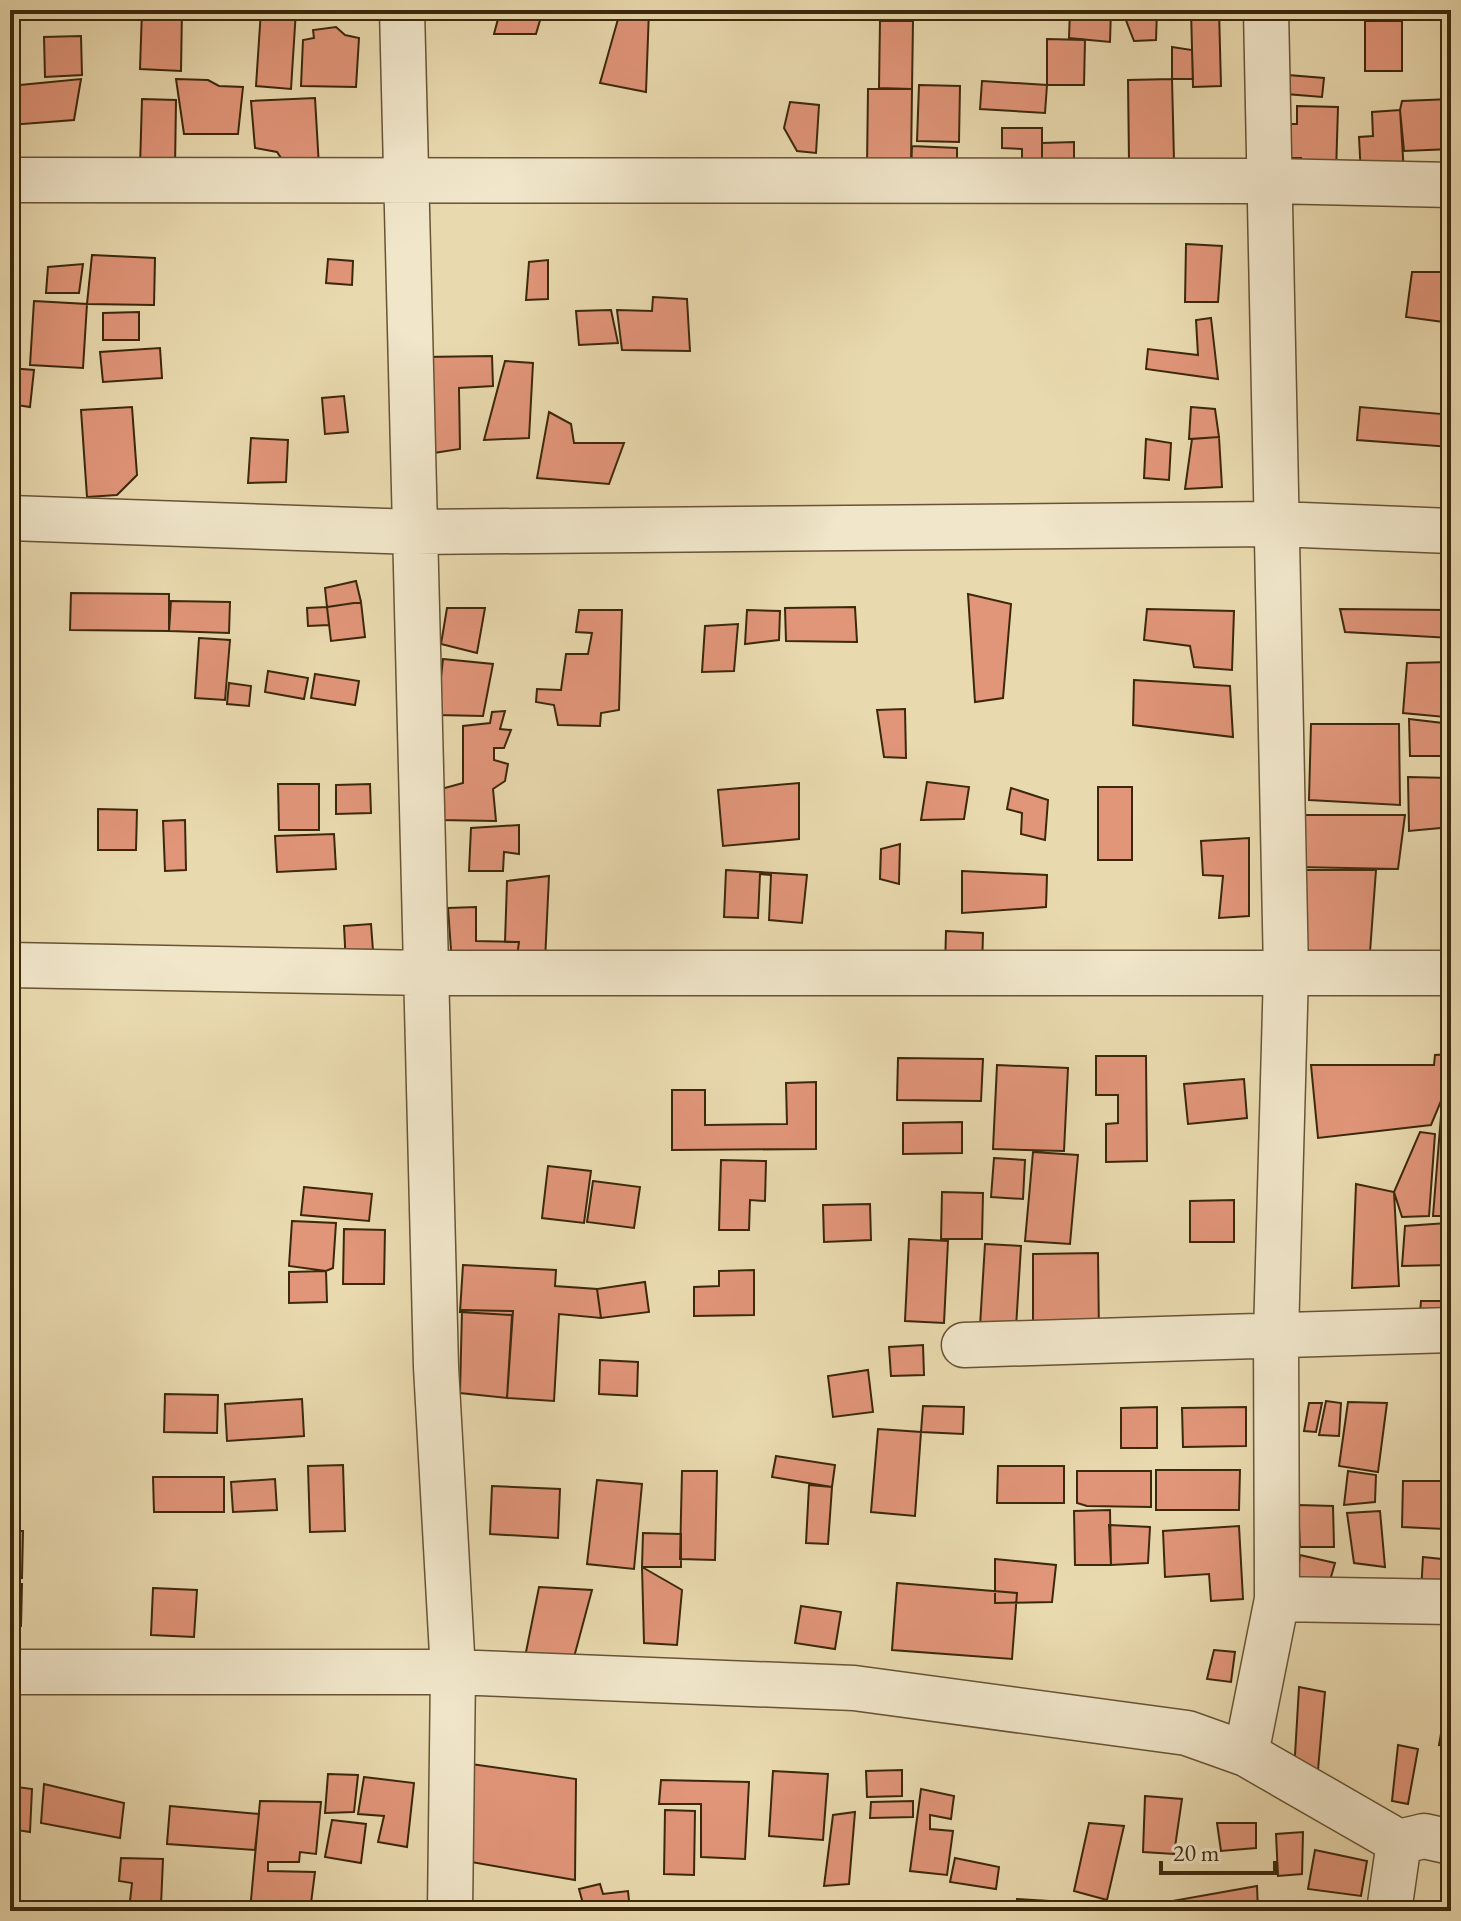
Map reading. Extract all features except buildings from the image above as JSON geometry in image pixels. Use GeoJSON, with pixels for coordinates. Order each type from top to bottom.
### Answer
{"type":"FeatureCollection","features":[{"type":"Feature","properties":{"kind":"street"},"geometry":{"type":"LineString","coordinates":[[402,10],[436,1367],[453,1672],[450,1911]]}},
{"type":"Feature","properties":{"kind":"street"},"geometry":{"type":"LineString","coordinates":[[1246,1754],[1277,1599],[1276,1335],[1286,972],[1266,10]]}},
{"type":"Feature","properties":{"kind":"street"},"geometry":{"type":"LineString","coordinates":[[10,180],[1270,181],[1451,185]]}},
{"type":"Feature","properties":{"kind":"street"},"geometry":{"type":"LineString","coordinates":[[10,518],[415,532],[1277,524],[1451,531]]}},
{"type":"Feature","properties":{"kind":"street"},"geometry":{"type":"LineString","coordinates":[[10,965],[426,973],[1451,973]]}},
{"type":"Feature","properties":{"kind":"street"},"geometry":{"type":"LineString","coordinates":[[964,1345],[1451,1330]]}},
{"type":"Feature","properties":{"kind":"street"},"geometry":{"type":"LineString","coordinates":[[1277,1599],[1451,1602]]}},
{"type":"Feature","properties":{"kind":"street"},"geometry":{"type":"LineString","coordinates":[[10,1672],[453,1672],[854,1688],[1187,1733],[1246,1754],[1399,1842],[1424,1836],[1451,1842]]}},
{"type":"Feature","properties":{"kind":"street"},"geometry":{"type":"LineString","coordinates":[[1389,1911],[1399,1842]]}}]}
